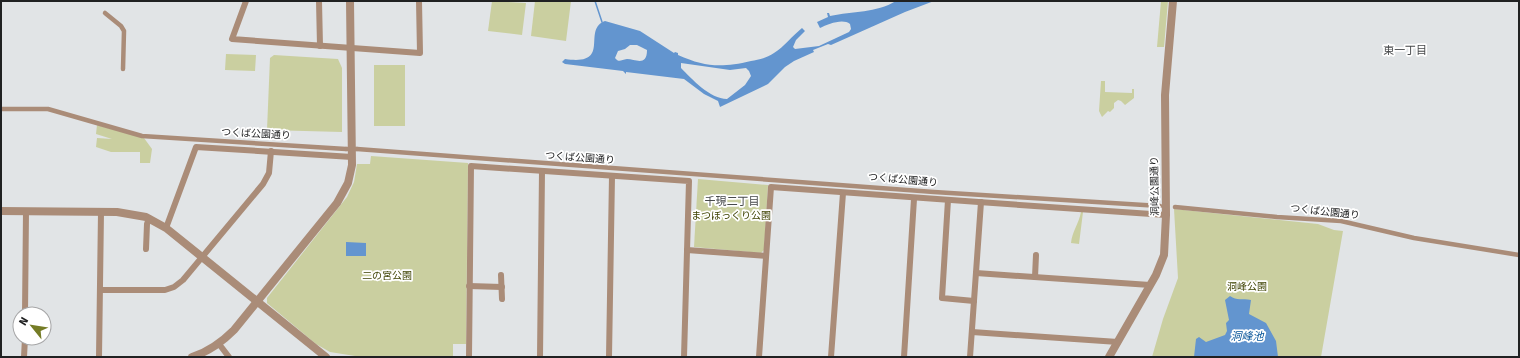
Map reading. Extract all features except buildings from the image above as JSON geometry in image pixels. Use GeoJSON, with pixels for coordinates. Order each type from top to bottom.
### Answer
{"type":"FeatureCollection","features":[{"type":"Feature","properties":{"kind":"street"},"geometry":{"type":"LineString","coordinates":[[246,1],[232,39],[420,53],[419,1]]}},
{"type":"Feature","properties":{"kind":"street"},"geometry":{"type":"LineString","coordinates":[[319,1],[320,46]]}},
{"type":"Feature","properties":{"kind":"street"},"geometry":{"type":"LineString","coordinates":[[192,357],[219,344],[234,330],[337,203],[348,184],[351,173],[352,157],[350,1]]}},
{"type":"Feature","properties":{"kind":"street","name":"洞峰公園通り"},"geometry":{"type":"LineString","coordinates":[[1109,357],[1156,275],[1164,255],[1166,215],[1165,95],[1173,1]]}},
{"type":"Feature","properties":{"kind":"street"},"geometry":{"type":"LineString","coordinates":[[105,13],[124,31],[123,69]]}},
{"type":"Feature","properties":{"kind":"street","name":"つくば公園通り"},"geometry":{"type":"LineString","coordinates":[[1,109],[48,109],[142,136],[357,149],[927,192],[1160,206]]}},
{"type":"Feature","properties":{"kind":"street"},"geometry":{"type":"LineString","coordinates":[[166,228],[196,147],[352,157]]}},
{"type":"Feature","properties":{"kind":"street"},"geometry":{"type":"LineString","coordinates":[[100,290],[155,291],[170,288],[183,280],[263,184],[269,173],[271,151]]}},
{"type":"Feature","properties":{"kind":"street"},"geometry":{"type":"LineString","coordinates":[[469,357],[471,166],[689,181],[684,357]]}},
{"type":"Feature","properties":{"kind":"street"},"geometry":{"type":"LineString","coordinates":[[540,357],[542,171]]}},
{"type":"Feature","properties":{"kind":"street"},"geometry":{"type":"LineString","coordinates":[[609,357],[612,176]]}},
{"type":"Feature","properties":{"kind":"street"},"geometry":{"type":"LineString","coordinates":[[759,357],[771,187],[1166,215]]}},
{"type":"Feature","properties":{"kind":"street"},"geometry":{"type":"LineString","coordinates":[[831,357],[842,193]]}},
{"type":"Feature","properties":{"kind":"street"},"geometry":{"type":"LineString","coordinates":[[904,357],[914,198]]}},
{"type":"Feature","properties":{"kind":"street"},"geometry":{"type":"LineString","coordinates":[[948,200],[942,298],[974,301]]}},
{"type":"Feature","properties":{"kind":"street"},"geometry":{"type":"LineString","coordinates":[[970,357],[981,202]]}},
{"type":"Feature","properties":{"kind":"street","name":"つくば公園通り"},"geometry":{"type":"LineString","coordinates":[[1175,207],[1341,221],[1414,238],[1519,254]]}},
{"type":"Feature","properties":{"kind":"street"},"geometry":{"type":"LineString","coordinates":[[1,210],[127,213],[149,218],[166,228],[203,257],[326,357]]}},
{"type":"Feature","properties":{"kind":"street"},"geometry":{"type":"LineString","coordinates":[[25,306],[26,211]]}},
{"type":"Feature","properties":{"kind":"street"},"geometry":{"type":"LineString","coordinates":[[99,357],[100,212]]}},
{"type":"Feature","properties":{"kind":"street"},"geometry":{"type":"LineString","coordinates":[[146,249],[147,224],[149,218]]}},
{"type":"Feature","properties":{"kind":"street"},"geometry":{"type":"LineString","coordinates":[[687,250],[766,256]]}},
{"type":"Feature","properties":{"kind":"street"},"geometry":{"type":"LineString","coordinates":[[1035,277],[1036,255]]}},
{"type":"Feature","properties":{"kind":"street"},"geometry":{"type":"LineString","coordinates":[[976,273],[1150,285]]}},
{"type":"Feature","properties":{"kind":"street"},"geometry":{"type":"LineString","coordinates":[[501,275],[502,299]]}},
{"type":"Feature","properties":{"kind":"street"},"geometry":{"type":"LineString","coordinates":[[470,286],[502,287]]}},
{"type":"Feature","properties":{"kind":"street"},"geometry":{"type":"LineString","coordinates":[[972,332],[1118,342]]}},
{"type":"Feature","properties":{"kind":"street"},"geometry":{"type":"LineString","coordinates":[[219,344],[229,357]]}},
{"type":"Feature","properties":{"kind":"street"},"geometry":{"type":"LineString","coordinates":[[24,357],[25,346]]}},
{"type":"Feature","properties":{"kind":"green space"},"geometry":{"type":"Polygon","coordinates":[[[492,1],[526,3],[522,35],[488,31],[492,1]]]}},
{"type":"Feature","properties":{"kind":"green space"},"geometry":{"type":"Polygon","coordinates":[[[535,1],[571,1],[566,41],[531,36],[535,1]]]}},
{"type":"Feature","properties":{"kind":"green space"},"geometry":{"type":"Polygon","coordinates":[[[1161,1],[1168,1],[1164,47],[1157,47],[1161,1]]]}},
{"type":"Feature","properties":{"kind":"green space"},"geometry":{"type":"Polygon","coordinates":[[[226,54],[256,55],[255,71],[225,70],[226,54]]]}},
{"type":"Feature","properties":{"kind":"green space"},"geometry":{"type":"Polygon","coordinates":[[[274,55],[338,59],[342,68],[342,132],[267,130],[270,58],[274,55]]]}},
{"type":"Feature","properties":{"kind":"green space"},"geometry":{"type":"Polygon","coordinates":[[[374,65],[405,65],[405,126],[374,126],[374,65]]]}},
{"type":"Feature","properties":{"kind":"green space"},"geometry":{"type":"Polygon","coordinates":[[[1101,81],[1105,81],[1105,92],[1132,93],[1132,89],[1134,89],[1134,98],[1125,105],[1118,100],[1114,103],[1114,108],[1102,117],[1099,111],[1101,81]]]}},
{"type":"Feature","properties":{"kind":"green space"},"geometry":{"type":"Polygon","coordinates":[[[97,125],[144,138],[152,149],[150,163],[140,163],[140,152],[111,152],[96,147],[97,138],[112,139],[96,134],[97,125]]]}},
{"type":"Feature","properties":{"kind":"green space","name":"二の宮公園"},"geometry":{"type":"Polygon","coordinates":[[[371,156],[468,163],[466,344],[453,344],[453,357],[355,356],[330,352],[316,344],[267,303],[267,298],[347,197],[354,182],[357,164],[370,164],[371,156]]]}},
{"type":"Feature","properties":{"kind":"green space","name":"まつぼっくり公園"},"geometry":{"type":"Polygon","coordinates":[[[698,179],[768,185],[764,250],[761,253],[694,247],[698,179]]]}},
{"type":"Feature","properties":{"kind":"green space","name":"洞峰公園"},"geometry":{"type":"Polygon","coordinates":[[[1174,209],[1318,224],[1334,230],[1343,231],[1321,357],[1152,357],[1163,319],[1178,278],[1174,209]]]}},
{"type":"Feature","properties":{"kind":"green space"},"geometry":{"type":"Polygon","coordinates":[[[1081,212],[1083,212],[1079,244],[1071,243],[1079,220],[1081,212]]]}},
{"type":"Feature","properties":{"kind":"water"},"geometry":{"type":"Polygon","coordinates":[[[896,1],[934,1],[905,12],[831,45],[828,44],[813,50],[814,52],[785,67],[768,84],[720,107],[718,101],[704,94],[684,79],[626,72],[626,74],[623,71],[565,64],[562,62],[565,59],[580,60],[588,57],[594,46],[595,32],[598,26],[605,21],[640,31],[674,53],[678,53],[678,55],[688,59],[705,64],[731,65],[760,59],[774,53],[802,28],[805,31],[796,40],[793,47],[795,49],[819,46],[849,32],[851,29],[850,24],[847,22],[831,23],[820,28],[817,22],[828,17],[827,13],[829,13],[830,16],[872,10],[896,1]],[[630,45],[625,49],[618,51],[615,58],[616,60],[620,61],[627,59],[640,61],[645,59],[647,50],[637,45],[630,45]],[[681,63],[681,68],[696,83],[714,96],[721,98],[727,99],[745,85],[751,76],[746,68],[730,70],[681,63]]]}},
{"type":"Feature","properties":{"kind":"water"},"geometry":{"type":"Polygon","coordinates":[[[346,242],[366,243],[366,256],[346,256],[346,242]]]}},
{"type":"Feature","properties":{"kind":"water","name":"洞峰池"},"geometry":{"type":"Polygon","coordinates":[[[1230,296],[1237,299],[1251,300],[1249,314],[1266,323],[1276,341],[1278,357],[1194,357],[1196,339],[1199,337],[1206,342],[1225,335],[1227,331],[1226,323],[1229,320],[1225,300],[1230,296]]]}},
{"type":"Feature","properties":{"kind":"waterway"},"geometry":{"type":"LineString","coordinates":[[595,1],[602,22]]}},
{"type":"Feature","properties":{"kind":"district","name":"東一丁目"},"geometry":{"type":"Point","coordinates":[1405,50]}},
{"type":"Feature","properties":{"kind":"district","name":"千現二丁目"},"geometry":{"type":"Point","coordinates":[732,201]}}]}
